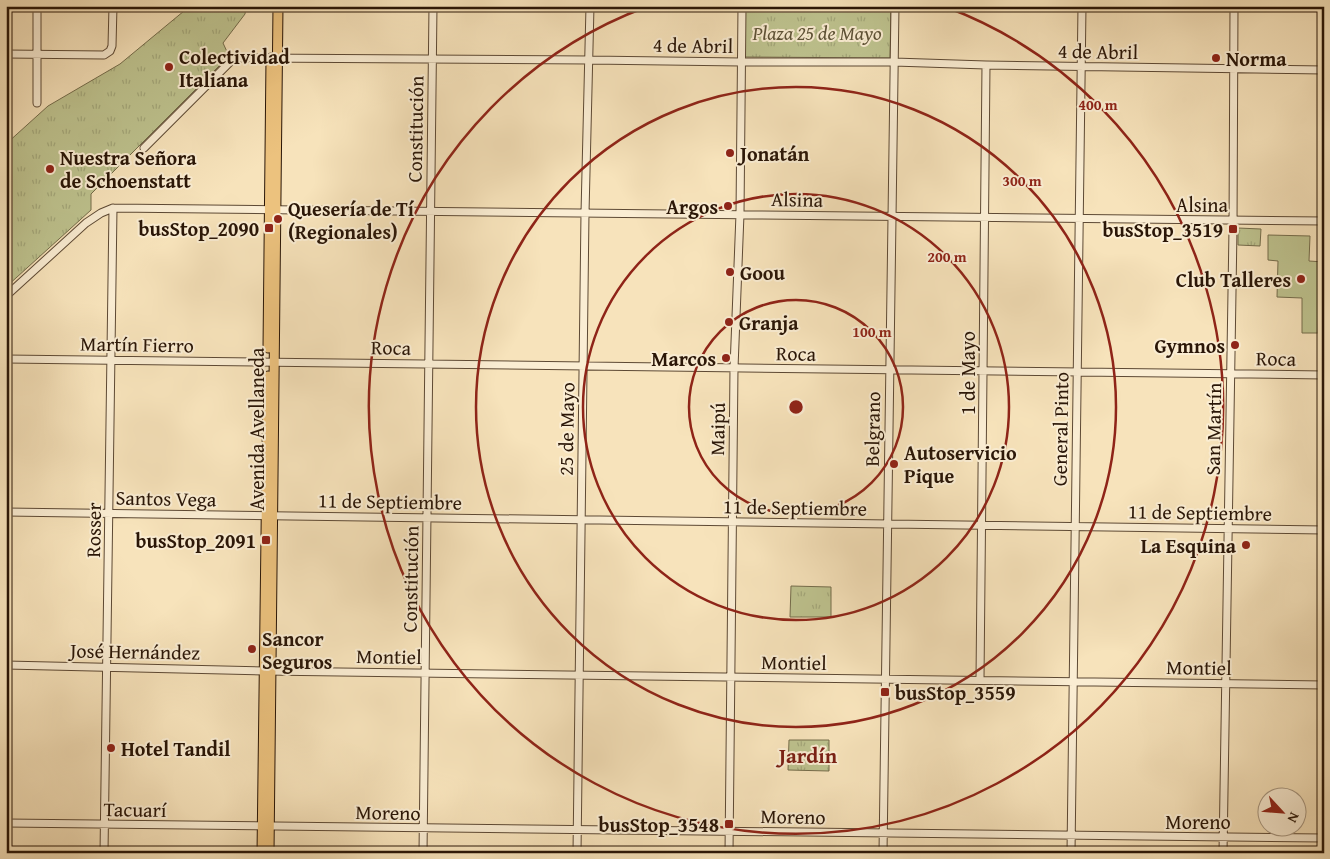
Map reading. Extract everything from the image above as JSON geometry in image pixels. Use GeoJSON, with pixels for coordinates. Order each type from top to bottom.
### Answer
{"type":"FeatureCollection","features":[{"type":"Feature","properties":{"kind":"main road","name":"Avenida Avellaneda"},"geometry":{"type":"LineString","coordinates":[[268,853],[266,827],[267,671],[274,58],[272,6]]}},
{"type":"Feature","properties":{"kind":"main road","name":"Avenida Avellaneda"},"geometry":{"type":"LineString","coordinates":[[274,58],[278,6]]}},
{"type":"Feature","properties":{"kind":"main road","name":"Avenida Avellaneda"},"geometry":{"type":"LineString","coordinates":[[262,853],[266,827]]}},
{"type":"Feature","properties":{"kind":"street"},"geometry":{"type":"LineString","coordinates":[[37,6],[37,103]]}},
{"type":"Feature","properties":{"kind":"street"},"geometry":{"type":"LineString","coordinates":[[6,54],[104,55],[110,51],[112,46],[113,6]]}},
{"type":"Feature","properties":{"kind":"street","name":"Constitución"},"geometry":{"type":"LineString","coordinates":[[424,853],[433,6]]}},
{"type":"Feature","properties":{"kind":"street","name":"25 de Mayo"},"geometry":{"type":"LineString","coordinates":[[577,853],[585,213],[590,6]]}},
{"type":"Feature","properties":{"kind":"street","name":"Maipú"},"geometry":{"type":"LineString","coordinates":[[729,853],[734,368],[740,214],[742,6]]}},
{"type":"Feature","properties":{"kind":"street","name":"Belgrano"},"geometry":{"type":"LineString","coordinates":[[883,853],[894,6]]}},
{"type":"Feature","properties":{"kind":"street","name":"General Pinto"},"geometry":{"type":"LineString","coordinates":[[1072,853],[1074,526],[1078,372],[1082,6]]}},
{"type":"Feature","properties":{"kind":"street","name":"San Martín"},"geometry":{"type":"LineString","coordinates":[[1223,853],[1233,220],[1234,6]]}},
{"type":"Feature","properties":{"kind":"street","name":"4 de Abril"},"geometry":{"type":"LineString","coordinates":[[144,148],[234,58],[894,62],[1082,67],[1324,70]]}},
{"type":"Feature","properties":{"kind":"street","name":"1 de Mayo"},"geometry":{"type":"LineString","coordinates":[[980,680],[986,65]]}},
{"type":"Feature","properties":{"kind":"street"},"geometry":{"type":"LineString","coordinates":[[6,296],[86,223],[101,212],[113,208]]}},
{"type":"Feature","properties":{"kind":"street","name":"Alsina"},"geometry":{"type":"LineString","coordinates":[[113,208],[1324,222]]}},
{"type":"Feature","properties":{"kind":"street","name":"Rosser"},"geometry":{"type":"LineString","coordinates":[[104,853],[113,208]]}},
{"type":"Feature","properties":{"kind":"street","name":"Martín Fierro"},"geometry":{"type":"LineString","coordinates":[[6,359],[271,362]]}},
{"type":"Feature","properties":{"kind":"street","name":"Roca"},"geometry":{"type":"LineString","coordinates":[[271,362],[1324,375]]}},
{"type":"Feature","properties":{"kind":"street","name":"Santos Vega"},"geometry":{"type":"LineString","coordinates":[[6,512],[270,516]]}},
{"type":"Feature","properties":{"kind":"street","name":"11 de Septiembre"},"geometry":{"type":"LineString","coordinates":[[270,516],[1324,530]]}},
{"type":"Feature","properties":{"kind":"street","name":"José Hernández"},"geometry":{"type":"LineString","coordinates":[[6,665],[267,671]]}},
{"type":"Feature","properties":{"kind":"street","name":"Montiel"},"geometry":{"type":"LineString","coordinates":[[267,671],[1324,685]]}},
{"type":"Feature","properties":{"kind":"street","name":"Tacuarí"},"geometry":{"type":"LineString","coordinates":[[6,823],[266,827]]}},
{"type":"Feature","properties":{"kind":"street","name":"Moreno"},"geometry":{"type":"LineString","coordinates":[[266,827],[1324,838]]}},
{"type":"Feature","properties":{"kind":"green space"},"geometry":{"type":"Polygon","coordinates":[[[190,6],[246,6],[245,14],[223,43],[229,56],[91,194],[91,210],[6,287],[6,144],[48,106],[120,64],[190,6]]]}},
{"type":"Feature","properties":{"kind":"green space","name":"Plaza 25 de Mayo"},"geometry":{"type":"Polygon","coordinates":[[[745,6],[891,6],[890,58],[744,57],[745,6]]]}},
{"type":"Feature","properties":{"kind":"green space"},"geometry":{"type":"Polygon","coordinates":[[[1238,228],[1261,229],[1260,246],[1238,245],[1238,228]]]}},
{"type":"Feature","properties":{"kind":"green space"},"geometry":{"type":"Polygon","coordinates":[[[1268,235],[1310,236],[1309,261],[1324,262],[1324,298],[1319,298],[1318,333],[1302,333],[1302,298],[1277,297],[1278,261],[1268,260],[1268,235]]]}},
{"type":"Feature","properties":{"kind":"green space"},"geometry":{"type":"Polygon","coordinates":[[[791,586],[831,587],[831,617],[790,617],[791,586]]]}},
{"type":"Feature","properties":{"kind":"green space"},"geometry":{"type":"Polygon","coordinates":[[[789,740],[829,740],[829,771],[788,770],[789,740]]]}},
{"type":"Feature","properties":{"kind":"place","name":"Norma"},"geometry":{"type":"Point","coordinates":[1216,58]}},
{"type":"Feature","properties":{"kind":"place","name":"Colectividad Italiana"},"geometry":{"type":"Point","coordinates":[169,67]}},
{"type":"Feature","properties":{"kind":"place","name":"Jonatán"},"geometry":{"type":"Point","coordinates":[730,153]}},
{"type":"Feature","properties":{"kind":"place","name":"Nuestra Señora de Schoenstatt"},"geometry":{"type":"Point","coordinates":[50,169]}},
{"type":"Feature","properties":{"kind":"place","name":"Argos"},"geometry":{"type":"Point","coordinates":[728,206]}},
{"type":"Feature","properties":{"kind":"place","name":"Quesería de Tí (Regionales)"},"geometry":{"type":"Point","coordinates":[278,219]}},
{"type":"Feature","properties":{"kind":"place","name":"busStop_2090"},"geometry":{"type":"Point","coordinates":[269,228]}},
{"type":"Feature","properties":{"kind":"place","name":"busStop_3519"},"geometry":{"type":"Point","coordinates":[1233,229]}},
{"type":"Feature","properties":{"kind":"place","name":"Goou"},"geometry":{"type":"Point","coordinates":[730,272]}},
{"type":"Feature","properties":{"kind":"place","name":"Club Talleres"},"geometry":{"type":"Point","coordinates":[1301,279]}},
{"type":"Feature","properties":{"kind":"place","name":"Granja"},"geometry":{"type":"Point","coordinates":[729,322]}},
{"type":"Feature","properties":{"kind":"place","name":"Gymnos"},"geometry":{"type":"Point","coordinates":[1235,345]}},
{"type":"Feature","properties":{"kind":"place","name":"Marcos"},"geometry":{"type":"Point","coordinates":[726,358]}},
{"type":"Feature","properties":{"kind":"place","name":"Autoservicio Pique"},"geometry":{"type":"Point","coordinates":[894,464]}},
{"type":"Feature","properties":{"kind":"place","name":"busStop_2091"},"geometry":{"type":"Point","coordinates":[266,540]}},
{"type":"Feature","properties":{"kind":"place","name":"La Esquina"},"geometry":{"type":"Point","coordinates":[1246,545]}},
{"type":"Feature","properties":{"kind":"place","name":"Sancor Seguros"},"geometry":{"type":"Point","coordinates":[252,649]}},
{"type":"Feature","properties":{"kind":"place","name":"busStop_3559"},"geometry":{"type":"Point","coordinates":[885,692]}},
{"type":"Feature","properties":{"kind":"place","name":"Hotel Tandil"},"geometry":{"type":"Point","coordinates":[111,748]}},
{"type":"Feature","properties":{"kind":"place","name":"busStop_3548"},"geometry":{"type":"Point","coordinates":[729,824]}},
{"type":"Feature","properties":{"kind":"district","name":"Jardín"},"geometry":{"type":"Point","coordinates":[808,755]}}]}
